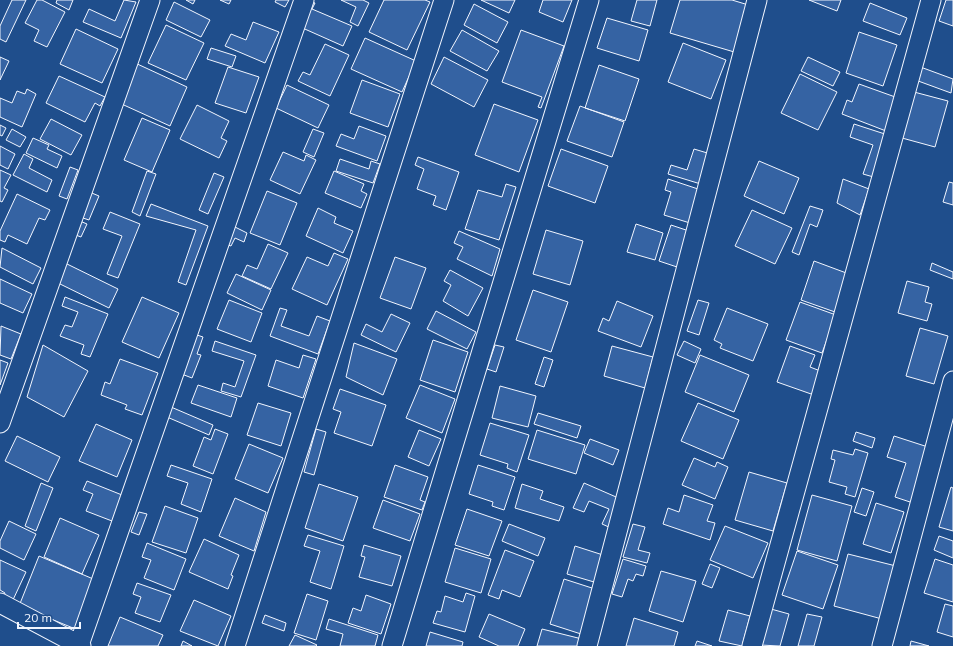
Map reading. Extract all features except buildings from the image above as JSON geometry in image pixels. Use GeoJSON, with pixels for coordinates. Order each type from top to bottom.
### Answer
{"type":"FeatureCollection","features":[{"type":"Feature","properties":{"kind":"street"},"geometry":{"type":"LineString","coordinates":[[0,423],[150,0]]}},
{"type":"Feature","properties":{"kind":"street"},"geometry":{"type":"LineString","coordinates":[[3,609],[80,645],[304,0]]}},
{"type":"Feature","properties":{"kind":"street"},"geometry":{"type":"LineString","coordinates":[[235,646],[444,0]]}},
{"type":"Feature","properties":{"kind":"street"},"geometry":{"type":"LineString","coordinates":[[392,646],[589,0]]}},
{"type":"Feature","properties":{"kind":"street"},"geometry":{"type":"LineString","coordinates":[[587,646],[757,0]]}},
{"type":"Feature","properties":{"kind":"street"},"geometry":{"type":"LineString","coordinates":[[752,646],[931,0]]}},
{"type":"Feature","properties":{"kind":"street"},"geometry":{"type":"LineString","coordinates":[[882,646],[953,381]]}}]}
